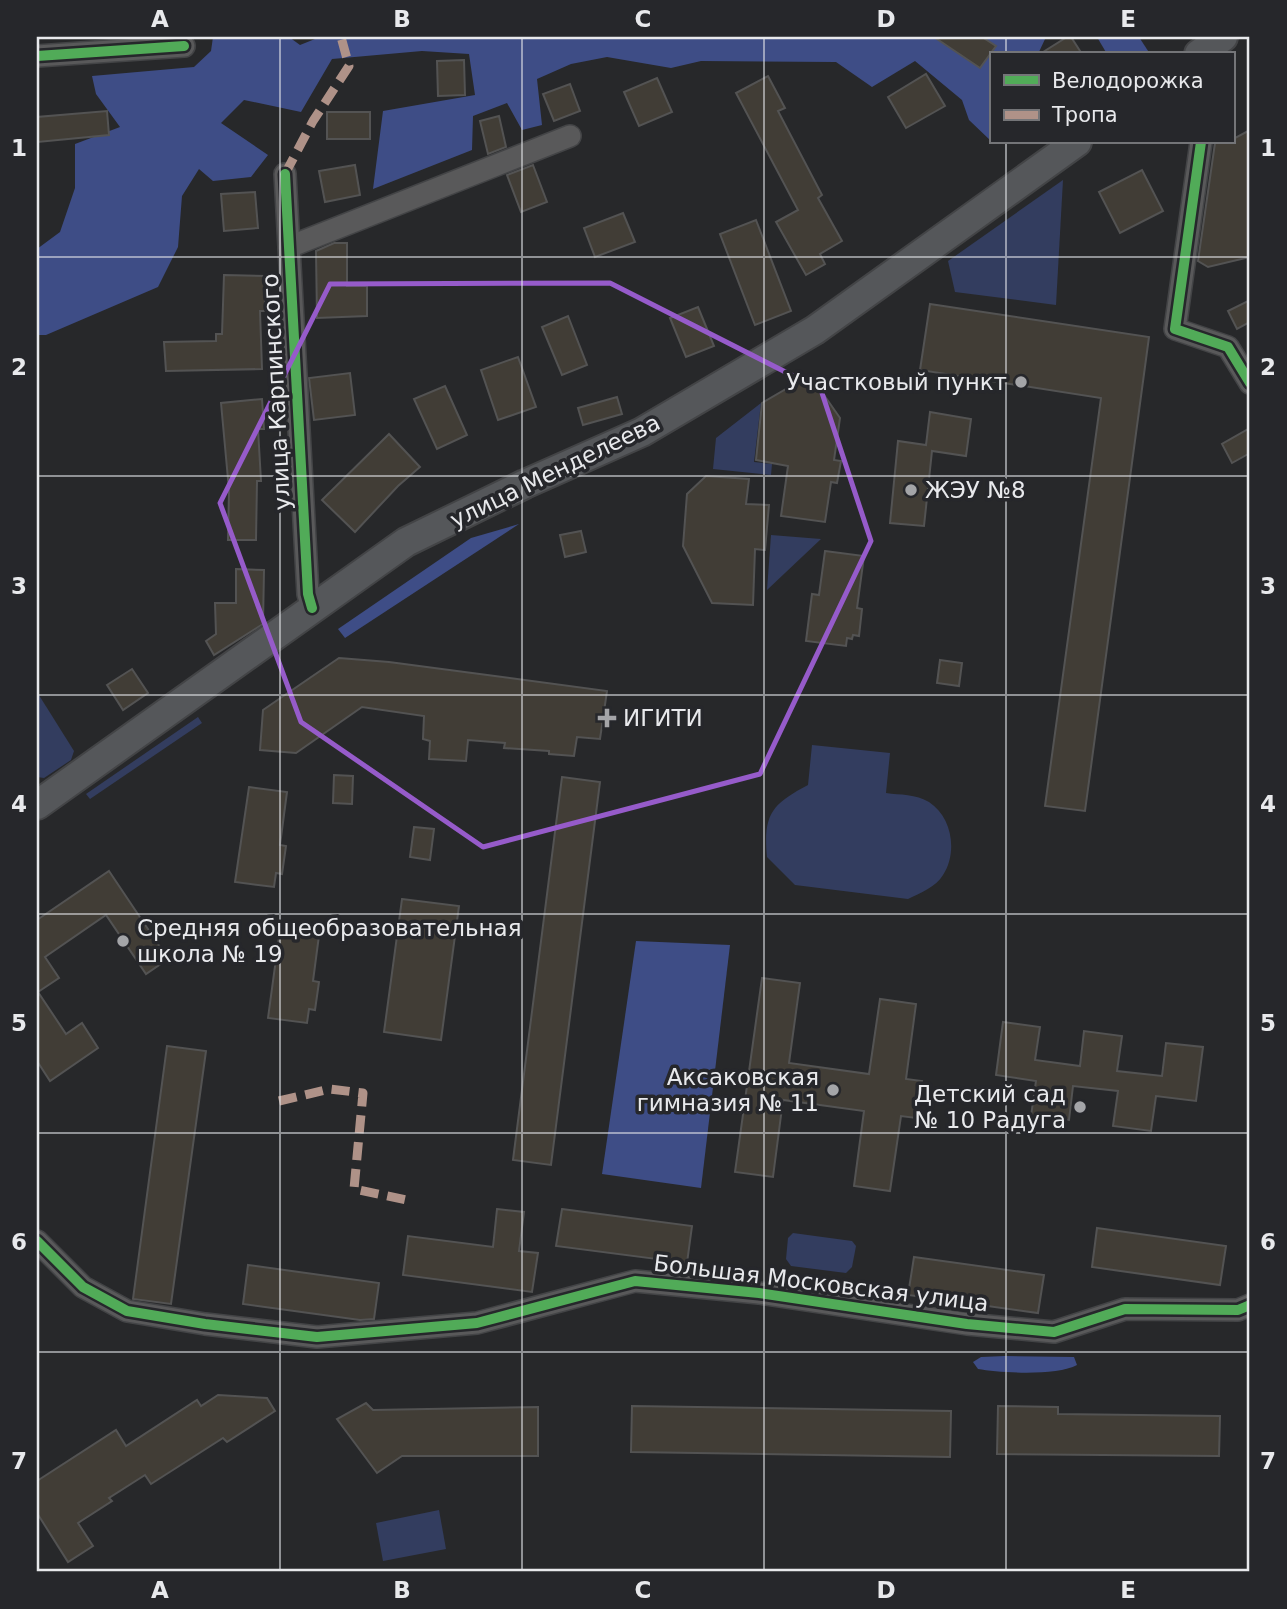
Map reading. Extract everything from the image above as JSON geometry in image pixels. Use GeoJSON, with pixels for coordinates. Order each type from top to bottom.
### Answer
{"type":"FeatureCollection","features":[{"type":"Feature","properties":{"kind":"main road","name":"улица Менделеева"},"geometry":{"type":"LineString","coordinates":[[37,805],[406,542],[525,484],[642,432],[814,330],[1074,144]]}},
{"type":"Feature","properties":{"kind":"street"},"geometry":{"type":"LineString","coordinates":[[37,56],[184,46]]}},
{"type":"Feature","properties":{"kind":"street","name":"улица Карпинского"},"geometry":{"type":"LineString","coordinates":[[289,247],[570,136]]}},
{"type":"Feature","properties":{"kind":"street"},"geometry":{"type":"LineString","coordinates":[[1202,144],[1175,329],[1228,347],[1250,383]]}},
{"type":"Feature","properties":{"kind":"street","name":"улица Карпинского"},"geometry":{"type":"LineString","coordinates":[[285,173],[308,594],[312,608]]}},
{"type":"Feature","properties":{"kind":"street","name":"Большая Московская улица"},"geometry":{"type":"LineString","coordinates":[[37,1241],[83,1287],[127,1311],[205,1324],[317,1337],[477,1324],[635,1281],[759,1293],[967,1324],[1054,1332],[1125,1309],[1238,1310],[1250,1305]]}},
{"type":"Feature","properties":{"kind":"highlighted area"},"geometry":{"type":"Polygon","coordinates":[[[610,283],[821,390],[871,541],[760,774],[483,847],[301,722],[220,503],[330,284],[610,283]]]}},
{"type":"Feature","properties":{"kind":"shaded area"},"geometry":{"type":"Polygon","coordinates":[[[213,37],[289,37],[300,45],[320,37],[1046,37],[1039,52],[990,52],[990,140],[969,120],[962,100],[915,61],[872,87],[836,62],[701,61],[671,68],[607,57],[571,64],[537,79],[542,125],[522,130],[507,103],[473,116],[472,150],[373,189],[383,111],[475,95],[469,54],[422,51],[332,59],[301,112],[244,100],[221,123],[268,155],[251,177],[213,181],[199,169],[182,196],[178,247],[158,287],[46,335],[37,335],[37,249],[60,232],[75,188],[75,144],[120,127],[96,94],[92,76],[194,67],[211,51],[213,37]]]}},
{"type":"Feature","properties":{"kind":"shaded area"},"geometry":{"type":"Polygon","coordinates":[[[1097,37],[1139,37],[1149,52],[1106,52],[1097,37]]]}},
{"type":"Feature","properties":{"kind":"shaded area"},"geometry":{"type":"Polygon","coordinates":[[[1063,180],[1056,305],[955,292],[948,261],[1063,180]]]}},
{"type":"Feature","properties":{"kind":"shaded area"},"geometry":{"type":"Polygon","coordinates":[[[761,403],[754,462],[772,464],[771,475],[713,469],[716,438],[761,403]]]}},
{"type":"Feature","properties":{"kind":"shaded area"},"geometry":{"type":"Polygon","coordinates":[[[519,524],[345,638],[338,629],[471,538],[519,524]]]}},
{"type":"Feature","properties":{"kind":"shaded area"},"geometry":{"type":"Polygon","coordinates":[[[771,535],[821,539],[767,590],[771,535]]]}},
{"type":"Feature","properties":{"kind":"shaded area"},"geometry":{"type":"Polygon","coordinates":[[[37,692],[74,751],[71,760],[44,778],[37,777],[37,692]]]}},
{"type":"Feature","properties":{"kind":"shaded area"},"geometry":{"type":"Polygon","coordinates":[[[198,717],[202,723],[90,799],[86,794],[198,717]]]}},
{"type":"Feature","properties":{"kind":"shaded area"},"geometry":{"type":"Polygon","coordinates":[[[812,745],[890,753],[886,793],[924,799],[937,808],[947,826],[950,856],[948,866],[936,883],[908,899],[795,885],[767,857],[767,830],[772,812],[786,798],[808,785],[812,745]]]}},
{"type":"Feature","properties":{"kind":"shaded area"},"geometry":{"type":"Polygon","coordinates":[[[636,941],[730,945],[701,1188],[602,1174],[636,941]]]}},
{"type":"Feature","properties":{"kind":"shaded area"},"geometry":{"type":"Polygon","coordinates":[[[793,1233],[852,1241],[856,1246],[852,1267],[846,1273],[791,1266],[786,1259],[788,1238],[793,1233]]]}},
{"type":"Feature","properties":{"kind":"shaded area"},"geometry":{"type":"Polygon","coordinates":[[[981,1357],[1074,1357],[1077,1365],[1056,1371],[1014,1372],[978,1369],[973,1362],[981,1357]]]}},
{"type":"Feature","properties":{"kind":"shaded area"},"geometry":{"type":"Polygon","coordinates":[[[439,1510],[446,1549],[383,1561],[376,1523],[439,1510]]]}},
{"type":"Feature","properties":{"kind":"building"},"geometry":{"type":"Polygon","coordinates":[[[934,37],[982,37],[996,46],[980,68],[934,37]]]}},
{"type":"Feature","properties":{"kind":"building"},"geometry":{"type":"Polygon","coordinates":[[[1071,37],[1081,52],[1043,52],[1071,37]]]}},
{"type":"Feature","properties":{"kind":"building"},"geometry":{"type":"Polygon","coordinates":[[[464,60],[465,95],[438,96],[437,61],[464,60]]]}},
{"type":"Feature","properties":{"kind":"building"},"geometry":{"type":"Polygon","coordinates":[[[926,74],[945,106],[906,128],[888,97],[926,74]]]}},
{"type":"Feature","properties":{"kind":"building"},"geometry":{"type":"Polygon","coordinates":[[[768,76],[785,108],[778,111],[822,195],[818,198],[842,241],[820,254],[825,264],[806,275],[776,222],[798,210],[736,93],[768,76]]]}},
{"type":"Feature","properties":{"kind":"building"},"geometry":{"type":"Polygon","coordinates":[[[657,78],[672,112],[639,126],[624,92],[657,78]]]}},
{"type":"Feature","properties":{"kind":"building"},"geometry":{"type":"Polygon","coordinates":[[[570,84],[580,111],[554,121],[543,94],[570,84]]]}},
{"type":"Feature","properties":{"kind":"building"},"geometry":{"type":"Polygon","coordinates":[[[107,111],[109,135],[38,142],[37,117],[107,111]]]}},
{"type":"Feature","properties":{"kind":"building"},"geometry":{"type":"Polygon","coordinates":[[[327,112],[370,112],[370,139],[327,139],[327,112]]]}},
{"type":"Feature","properties":{"kind":"building"},"geometry":{"type":"Polygon","coordinates":[[[499,116],[506,147],[488,154],[480,121],[499,116]]]}},
{"type":"Feature","properties":{"kind":"building"},"geometry":{"type":"Polygon","coordinates":[[[1250,130],[1250,257],[1208,267],[1198,261],[1215,144],[1234,144],[1234,138],[1250,130]]]}},
{"type":"Feature","properties":{"kind":"building"},"geometry":{"type":"Polygon","coordinates":[[[355,165],[360,195],[325,202],[319,171],[355,165]]]}},
{"type":"Feature","properties":{"kind":"building"},"geometry":{"type":"Polygon","coordinates":[[[533,165],[547,202],[521,212],[507,175],[533,165]]]}},
{"type":"Feature","properties":{"kind":"building"},"geometry":{"type":"Polygon","coordinates":[[[1142,170],[1163,211],[1120,233],[1099,192],[1142,170]]]}},
{"type":"Feature","properties":{"kind":"building"},"geometry":{"type":"Polygon","coordinates":[[[255,192],[258,228],[224,231],[221,194],[255,192]]]}},
{"type":"Feature","properties":{"kind":"building"},"geometry":{"type":"Polygon","coordinates":[[[623,213],[635,242],[595,257],[584,228],[623,213]]]}},
{"type":"Feature","properties":{"kind":"building"},"geometry":{"type":"Polygon","coordinates":[[[756,220],[791,311],[755,325],[720,234],[756,220]]]}},
{"type":"Feature","properties":{"kind":"building"},"geometry":{"type":"Polygon","coordinates":[[[334,243],[347,243],[347,286],[367,286],[367,316],[317,318],[316,251],[334,243]]]}},
{"type":"Feature","properties":{"kind":"building"},"geometry":{"type":"Polygon","coordinates":[[[224,275],[265,276],[265,311],[260,311],[262,369],[166,371],[164,342],[216,341],[216,334],[222,334],[224,275]]]}},
{"type":"Feature","properties":{"kind":"building"},"geometry":{"type":"Polygon","coordinates":[[[1250,300],[1250,322],[1237,329],[1228,311],[1250,300]]]}},
{"type":"Feature","properties":{"kind":"building"},"geometry":{"type":"Polygon","coordinates":[[[930,304],[1149,337],[1085,811],[1045,806],[1101,398],[920,370],[930,304]]]}},
{"type":"Feature","properties":{"kind":"building"},"geometry":{"type":"Polygon","coordinates":[[[698,307],[714,346],[686,357],[670,318],[698,307]]]}},
{"type":"Feature","properties":{"kind":"building"},"geometry":{"type":"Polygon","coordinates":[[[568,316],[587,365],[562,375],[542,327],[568,316]]]}},
{"type":"Feature","properties":{"kind":"building"},"geometry":{"type":"Polygon","coordinates":[[[518,357],[536,407],[498,420],[481,370],[518,357]]]}},
{"type":"Feature","properties":{"kind":"building"},"geometry":{"type":"Polygon","coordinates":[[[350,373],[355,415],[314,420],[309,378],[350,373]]]}},
{"type":"Feature","properties":{"kind":"building"},"geometry":{"type":"Polygon","coordinates":[[[810,375],[840,418],[834,460],[841,461],[837,483],[831,482],[825,522],[781,516],[788,466],[756,460],[762,403],[810,375]]]}},
{"type":"Feature","properties":{"kind":"building"},"geometry":{"type":"Polygon","coordinates":[[[445,386],[467,435],[437,449],[414,399],[445,386]]]}},
{"type":"Feature","properties":{"kind":"building"},"geometry":{"type":"Polygon","coordinates":[[[617,397],[622,414],[583,425],[578,408],[617,397]]]}},
{"type":"Feature","properties":{"kind":"building"},"geometry":{"type":"Polygon","coordinates":[[[262,399],[264,429],[258,429],[261,481],[257,481],[256,540],[228,540],[229,490],[221,403],[262,399]]]}},
{"type":"Feature","properties":{"kind":"building","name":"ЖЭУ №8"},"geometry":{"type":"Polygon","coordinates":[[[930,412],[971,419],[966,456],[932,451],[924,526],[890,523],[898,441],[926,445],[930,412]]]}},
{"type":"Feature","properties":{"kind":"building"},"geometry":{"type":"Polygon","coordinates":[[[1250,428],[1250,453],[1232,463],[1222,444],[1250,428]]]}},
{"type":"Feature","properties":{"kind":"building"},"geometry":{"type":"Polygon","coordinates":[[[389,434],[420,467],[398,486],[355,532],[322,500],[389,434]]]}},
{"type":"Feature","properties":{"kind":"building"},"geometry":{"type":"Polygon","coordinates":[[[706,476],[749,479],[746,504],[769,505],[765,550],[755,549],[753,605],[712,603],[683,546],[687,494],[706,476]]]}},
{"type":"Feature","properties":{"kind":"building"},"geometry":{"type":"Polygon","coordinates":[[[581,531],[586,552],[565,557],[560,535],[581,531]]]}},
{"type":"Feature","properties":{"kind":"building"},"geometry":{"type":"Polygon","coordinates":[[[825,551],[864,556],[857,608],[862,609],[859,636],[847,638],[846,646],[806,641],[812,594],[819,595],[825,551]]]}},
{"type":"Feature","properties":{"kind":"building"},"geometry":{"type":"Polygon","coordinates":[[[236,569],[264,570],[263,624],[214,655],[206,641],[216,634],[215,603],[236,603],[236,569]]]}},
{"type":"Feature","properties":{"kind":"building"},"geometry":{"type":"Polygon","coordinates":[[[339,658],[389,662],[607,691],[600,739],[577,737],[574,756],[549,754],[549,751],[504,748],[505,743],[468,740],[466,761],[429,759],[430,741],[423,739],[424,716],[362,707],[296,753],[260,750],[263,710],[339,658]]]}},
{"type":"Feature","properties":{"kind":"building"},"geometry":{"type":"Polygon","coordinates":[[[940,660],[962,663],[959,686],[937,683],[940,660]]]}},
{"type":"Feature","properties":{"kind":"building"},"geometry":{"type":"Polygon","coordinates":[[[132,669],[148,693],[123,710],[107,685],[132,669]]]}},
{"type":"Feature","properties":{"kind":"building"},"geometry":{"type":"Polygon","coordinates":[[[334,775],[353,776],[352,804],[333,803],[334,775]]]}},
{"type":"Feature","properties":{"kind":"building"},"geometry":{"type":"Polygon","coordinates":[[[562,777],[600,782],[551,1165],[513,1160],[562,777]]]}},
{"type":"Feature","properties":{"kind":"building"},"geometry":{"type":"Polygon","coordinates":[[[249,787],[287,792],[280,845],[286,846],[282,874],[276,873],[274,887],[235,882],[249,787]]]}},
{"type":"Feature","properties":{"kind":"building"},"geometry":{"type":"Polygon","coordinates":[[[414,827],[434,829],[430,860],[410,857],[414,827]]]}},
{"type":"Feature","properties":{"kind":"building"},"geometry":{"type":"Polygon","coordinates":[[[109,871],[168,959],[146,974],[106,915],[45,957],[59,978],[38,992],[66,1034],[82,1023],[98,1048],[50,1081],[37,1061],[37,920],[109,871]]]}},
{"type":"Feature","properties":{"kind":"building"},"geometry":{"type":"Polygon","coordinates":[[[402,899],[459,906],[441,1040],[384,1032],[402,899]]]}},
{"type":"Feature","properties":{"kind":"building"},"geometry":{"type":"Polygon","coordinates":[[[281,922],[320,928],[313,981],[319,982],[315,1010],[309,1009],[307,1023],[268,1018],[281,922]]]}},
{"type":"Feature","properties":{"kind":"building","name":"Аксаковская гимназия № 11"},"geometry":{"type":"Polygon","coordinates":[[[762,978],[800,983],[789,1063],[869,1074],[880,999],[916,1004],[906,1079],[922,1081],[916,1118],[901,1116],[890,1191],[854,1186],[864,1111],[783,1100],[773,1177],[735,1172],[762,978]]]}},
{"type":"Feature","properties":{"kind":"building"},"geometry":{"type":"Polygon","coordinates":[[[1003,1022],[1040,1027],[1035,1060],[1080,1066],[1084,1031],[1122,1036],[1117,1071],[1162,1076],[1166,1043],[1203,1047],[1196,1101],[1156,1096],[1151,1131],[1113,1126],[1118,1091],[1073,1086],[1069,1120],[1031,1116],[1036,1081],[996,1075],[1003,1022]]]}},
{"type":"Feature","properties":{"kind":"building"},"geometry":{"type":"Polygon","coordinates":[[[167,1046],[206,1051],[171,1304],[133,1299],[167,1046]]]}},
{"type":"Feature","properties":{"kind":"building"},"geometry":{"type":"Polygon","coordinates":[[[497,1209],[524,1212],[519,1251],[538,1253],[532,1292],[403,1275],[408,1236],[493,1247],[497,1209]]]}},
{"type":"Feature","properties":{"kind":"building"},"geometry":{"type":"Polygon","coordinates":[[[562,1209],[692,1226],[687,1263],[556,1246],[562,1209]]]}},
{"type":"Feature","properties":{"kind":"building"},"geometry":{"type":"Polygon","coordinates":[[[1097,1228],[1226,1246],[1220,1285],[1092,1267],[1097,1228]]]}},
{"type":"Feature","properties":{"kind":"building"},"geometry":{"type":"Polygon","coordinates":[[[914,1257],[1044,1275],[1038,1313],[908,1295],[914,1257]]]}},
{"type":"Feature","properties":{"kind":"building"},"geometry":{"type":"Polygon","coordinates":[[[248,1265],[379,1283],[374,1319],[360,1320],[243,1304],[248,1265]]]}},
{"type":"Feature","properties":{"kind":"building"},"geometry":{"type":"Polygon","coordinates":[[[218,1395],[267,1398],[275,1411],[227,1442],[223,1438],[151,1484],[145,1475],[109,1498],[112,1501],[78,1523],[93,1546],[68,1562],[37,1513],[37,1481],[116,1430],[126,1446],[197,1400],[201,1406],[218,1395]]]}},
{"type":"Feature","properties":{"kind":"building"},"geometry":{"type":"Polygon","coordinates":[[[366,1403],[373,1410],[538,1407],[538,1456],[402,1456],[377,1473],[337,1419],[366,1403]]]}},
{"type":"Feature","properties":{"kind":"building"},"geometry":{"type":"Polygon","coordinates":[[[632,1406],[951,1411],[950,1457],[631,1452],[632,1406]]]}},
{"type":"Feature","properties":{"kind":"building"},"geometry":{"type":"Polygon","coordinates":[[[998,1406],[1058,1407],[1058,1414],[1220,1416],[1219,1456],[997,1454],[998,1406]]]}},
{"type":"Feature","properties":{"kind":"marked path"},"geometry":{"type":"LineString","coordinates":[[285,174],[313,121],[349,66],[341,37]]}},
{"type":"Feature","properties":{"kind":"marked path"},"geometry":{"type":"LineString","coordinates":[[279,1101],[330,1089],[363,1093],[354,1189],[407,1200]]}},
{"type":"Feature","properties":{"kind":"cycle path"},"geometry":{"type":"LineString","coordinates":[[37,56],[184,46]]}},
{"type":"Feature","properties":{"kind":"cycle path"},"geometry":{"type":"LineString","coordinates":[[1201,144],[1175,329],[1228,347],[1250,383]]}},
{"type":"Feature","properties":{"kind":"cycle path"},"geometry":{"type":"LineString","coordinates":[[285,174],[308,594],[312,608]]}},
{"type":"Feature","properties":{"kind":"cycle path"},"geometry":{"type":"LineString","coordinates":[[37,1241],[83,1287],[127,1311],[205,1324],[317,1337],[477,1323],[635,1281],[759,1293],[967,1324],[1054,1332],[1125,1309],[1238,1310],[1250,1305]]}},
{"type":"Feature","properties":{"kind":"place","name":"Участковый пункт"},"geometry":{"type":"Point","coordinates":[1021,382]}},
{"type":"Feature","properties":{"kind":"place","name":"ЖЭУ №8"},"geometry":{"type":"Point","coordinates":[911,490]}},
{"type":"Feature","properties":{"kind":"place","name":"ИГИТИ"},"geometry":{"type":"Point","coordinates":[607,718]}},
{"type":"Feature","properties":{"kind":"place","name":"Средняя общеобразовательная школа № 19"},"geometry":{"type":"Point","coordinates":[123,941]}},
{"type":"Feature","properties":{"kind":"place","name":"Аксаковская гимназия № 11"},"geometry":{"type":"Point","coordinates":[833,1090]}},
{"type":"Feature","properties":{"kind":"place","name":"Детский сад № 10 Радуга"},"geometry":{"type":"Point","coordinates":[1080,1107]}}]}
